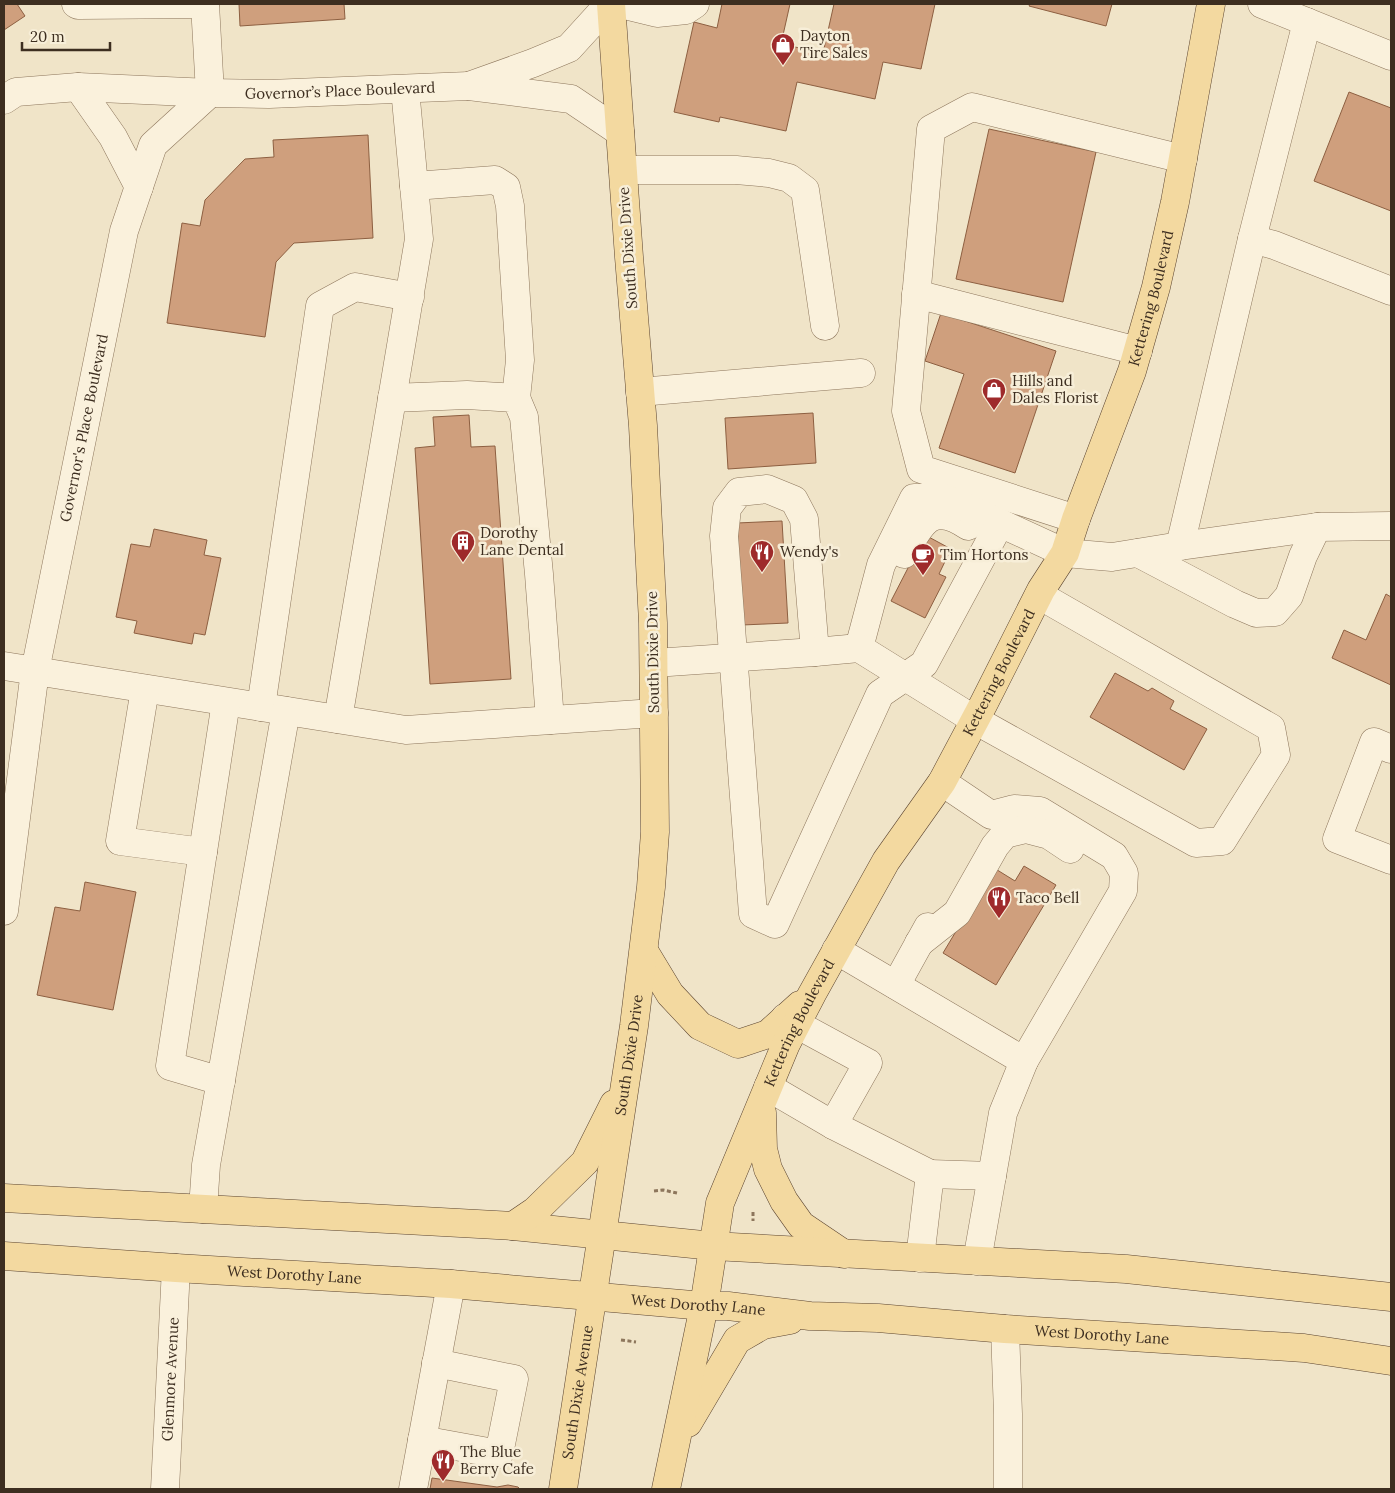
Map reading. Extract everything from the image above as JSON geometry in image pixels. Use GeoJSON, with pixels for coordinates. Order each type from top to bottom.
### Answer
{"type":"FeatureCollection","features":[{"type":"Feature","properties":{"kind":"main road","name":"South Dixie Drive"},"geometry":{"type":"LineString","coordinates":[[593,1297],[644,951],[655,832],[653,624],[640,392],[610,4]]}},
{"type":"Feature","properties":{"kind":"main road","name":"Kettering Boulevard"},"geometry":{"type":"LineString","coordinates":[[644,951],[670,994],[700,1026],[738,1044],[768,1034],[791,1021],[812,994],[886,861],[942,782],[1038,595],[1065,553],[1132,371],[1156,287],[1175,202],[1211,4]]}},
{"type":"Feature","properties":{"kind":"main road","name":"Kettering Boulevard"},"geometry":{"type":"LineString","coordinates":[[704,1306],[720,1203],[786,1044],[791,1021]]}},
{"type":"Feature","properties":{"kind":"main road"},"geometry":{"type":"LineString","coordinates":[[513,1226],[535,1210],[585,1162],[626,1081]]}},
{"type":"Feature","properties":{"kind":"main road"},"geometry":{"type":"LineString","coordinates":[[765,1094],[763,1149],[768,1169],[784,1201],[801,1225],[844,1254]]}},
{"type":"Feature","properties":{"kind":"main road"},"geometry":{"type":"LineString","coordinates":[[4,1198],[513,1226],[713,1246],[1126,1269],[1391,1297]]}},
{"type":"Feature","properties":{"kind":"main road","name":"West Dorothy Lane"},"geometry":{"type":"LineString","coordinates":[[4,1256],[451,1284],[704,1306],[728,1306],[810,1316],[878,1318],[1304,1348],[1391,1361]]}},
{"type":"Feature","properties":{"kind":"main road","name":"South Dixie Avenue"},"geometry":{"type":"LineString","coordinates":[[563,1489],[593,1297]]}},
{"type":"Feature","properties":{"kind":"main road"},"geometry":{"type":"LineString","coordinates":[[666,1489],[704,1306]]}},
{"type":"Feature","properties":{"kind":"main road"},"geometry":{"type":"LineString","coordinates":[[676,1444],[737,1340],[763,1324],[810,1316]]}},
{"type":"Feature","properties":{"kind":"street"},"geometry":{"type":"LineString","coordinates":[[4,100],[16,92],[78,87],[210,93],[205,4],[76,4]]}},
{"type":"Feature","properties":{"kind":"street","name":"Governor’s Place Boulevard"},"geometry":{"type":"LineString","coordinates":[[469,86],[568,48],[610,4]]}},
{"type":"Feature","properties":{"kind":"street"},"geometry":{"type":"LineString","coordinates":[[620,4],[656,14],[686,10],[695,4]]}},
{"type":"Feature","properties":{"kind":"street"},"geometry":{"type":"LineString","coordinates":[[1262,4],[1391,56]]}},
{"type":"Feature","properties":{"kind":"street"},"geometry":{"type":"LineString","coordinates":[[1180,546],[1252,239],[1307,22]]}},
{"type":"Feature","properties":{"kind":"street","name":"Governor’s Place Boulevard"},"geometry":{"type":"LineString","coordinates":[[210,93],[270,94],[469,86],[572,99],[620,132]]}},
{"type":"Feature","properties":{"kind":"street"},"geometry":{"type":"LineString","coordinates":[[78,87],[112,137],[139,187]]}},
{"type":"Feature","properties":{"kind":"street"},"geometry":{"type":"LineString","coordinates":[[338,719],[419,240],[405,89]]}},
{"type":"Feature","properties":{"kind":"street","name":"Governor's Place Boulevard"},"geometry":{"type":"LineString","coordinates":[[4,911],[35,671],[124,231],[153,145],[210,93]]}},
{"type":"Feature","properties":{"kind":"street"},"geometry":{"type":"LineString","coordinates":[[1076,519],[921,469],[906,411],[931,129],[972,107],[1183,158]]}},
{"type":"Feature","properties":{"kind":"street"},"geometry":{"type":"LineString","coordinates":[[623,170],[736,170],[769,173],[789,178],[805,190],[826,326]]}},
{"type":"Feature","properties":{"kind":"street"},"geometry":{"type":"LineString","coordinates":[[414,186],[495,180],[506,187],[510,206],[520,360],[516,398],[524,418],[539,574],[550,720]]}},
{"type":"Feature","properties":{"kind":"street"},"geometry":{"type":"LineString","coordinates":[[1252,239],[1274,245],[1391,291]]}},
{"type":"Feature","properties":{"kind":"street"},"geometry":{"type":"LineString","coordinates":[[203,1209],[206,1165],[274,709],[320,306],[354,287],[410,296]]}},
{"type":"Feature","properties":{"kind":"street"},"geometry":{"type":"LineString","coordinates":[[916,294],[1138,351]]}},
{"type":"Feature","properties":{"kind":"street"},"geometry":{"type":"LineString","coordinates":[[640,392],[861,374]]}},
{"type":"Feature","properties":{"kind":"street"},"geometry":{"type":"LineString","coordinates":[[392,398],[467,395],[516,398]]}},
{"type":"Feature","properties":{"kind":"street"},"geometry":{"type":"LineString","coordinates":[[816,652],[804,519],[794,500],[767,489],[739,492],[727,508],[724,536],[752,914],[775,924],[880,694],[924,664],[995,532]]}},
{"type":"Feature","properties":{"kind":"street"},"geometry":{"type":"LineString","coordinates":[[861,639],[880,565],[914,498],[944,498],[995,532],[1065,553],[1112,557],[1317,527],[1391,526]]}},
{"type":"Feature","properties":{"kind":"street"},"geometry":{"type":"LineString","coordinates":[[1138,553],[1249,610],[1256,613],[1275,612],[1289,596],[1303,556],[1317,527]]}},
{"type":"Feature","properties":{"kind":"street"},"geometry":{"type":"LineString","coordinates":[[861,639],[906,676],[975,720],[1196,843],[1222,841],[1276,755],[1271,728],[1038,595]]}},
{"type":"Feature","properties":{"kind":"street"},"geometry":{"type":"LineString","coordinates":[[654,663],[816,652],[861,639]]}},
{"type":"Feature","properties":{"kind":"street"},"geometry":{"type":"LineString","coordinates":[[4,666],[406,730],[654,713]]}},
{"type":"Feature","properties":{"kind":"street"},"geometry":{"type":"LineString","coordinates":[[145,689],[120,841],[203,852]]}},
{"type":"Feature","properties":{"kind":"street"},"geometry":{"type":"LineString","coordinates":[[220,1081],[170,1066],[226,702]]}},
{"type":"Feature","properties":{"kind":"street"},"geometry":{"type":"LineString","coordinates":[[1391,749],[1374,742],[1337,839],[1391,860]]}},
{"type":"Feature","properties":{"kind":"street"},"geometry":{"type":"LineString","coordinates":[[942,782],[991,815]]}},
{"type":"Feature","properties":{"kind":"street"},"geometry":{"type":"LineString","coordinates":[[896,985],[991,815],[1014,809],[1040,811],[1114,856],[1124,873],[1123,891],[1024,1060],[1003,1113],[977,1261]]}},
{"type":"Feature","properties":{"kind":"street"},"geometry":{"type":"LineString","coordinates":[[919,943],[957,913],[995,846],[1005,834],[1026,828],[1050,835],[1108,875],[1109,894],[1103,925]]}},
{"type":"Feature","properties":{"kind":"street"},"geometry":{"type":"LineString","coordinates":[[836,950],[1024,1060]]}},
{"type":"Feature","properties":{"kind":"street"},"geometry":{"type":"LineString","coordinates":[[791,1021],[868,1063],[833,1125]]}},
{"type":"Feature","properties":{"kind":"street"},"geometry":{"type":"LineString","coordinates":[[765,1094],[833,1125],[930,1174],[992,1176]]}},
{"type":"Feature","properties":{"kind":"street"},"geometry":{"type":"LineString","coordinates":[[920,1258],[930,1174]]}},
{"type":"Feature","properties":{"kind":"street","name":"Glenmore Avenue"},"geometry":{"type":"LineString","coordinates":[[165,1489],[176,1268]]}},
{"type":"Feature","properties":{"kind":"street"},"geometry":{"type":"LineString","coordinates":[[413,1489],[451,1284]]}},
{"type":"Feature","properties":{"kind":"street"},"geometry":{"type":"LineString","coordinates":[[1005,1328],[1008,1489]]}},
{"type":"Feature","properties":{"kind":"street"},"geometry":{"type":"LineString","coordinates":[[422,1440],[499,1454],[514,1379],[436,1363]]}},
{"type":"Feature","properties":{"kind":"path"},"geometry":{"type":"LineString","coordinates":[[654,1191],[663,1190],[677,1193]]}},
{"type":"Feature","properties":{"kind":"path"},"geometry":{"type":"LineString","coordinates":[[753,1222],[753,1212],[760,1206]]}},
{"type":"Feature","properties":{"kind":"path"},"geometry":{"type":"LineString","coordinates":[[745,1209],[753,1212]]}},
{"type":"Feature","properties":{"kind":"path"},"geometry":{"type":"LineString","coordinates":[[621,1340],[636,1342]]}},
{"type":"Feature","properties":{"kind":"building"},"geometry":{"type":"Polygon","coordinates":[[[4,4],[17,4],[25,16],[4,30],[4,4]]]}},
{"type":"Feature","properties":{"kind":"building"},"geometry":{"type":"Polygon","coordinates":[[[239,4],[344,4],[345,19],[240,26],[239,4]]]}},
{"type":"Feature","properties":{"kind":"building","name":"Dayton Tire Sales"},"geometry":{"type":"Polygon","coordinates":[[[722,4],[790,4],[781,44],[823,53],[834,4],[935,4],[921,69],[883,62],[875,99],[797,82],[786,131],[720,117],[719,122],[674,112],[694,22],[717,28],[722,4]]]}},
{"type":"Feature","properties":{"kind":"building"},"geometry":{"type":"Polygon","coordinates":[[[1030,4],[1112,4],[1106,26],[1029,6],[1030,4]]]}},
{"type":"Feature","properties":{"kind":"building"},"geometry":{"type":"Polygon","coordinates":[[[1349,92],[1391,108],[1391,211],[1314,181],[1349,92]]]}},
{"type":"Feature","properties":{"kind":"building"},"geometry":{"type":"Polygon","coordinates":[[[989,129],[1096,152],[1063,302],[956,279],[989,129]]]}},
{"type":"Feature","properties":{"kind":"building"},"geometry":{"type":"Polygon","coordinates":[[[368,135],[373,238],[294,243],[276,262],[265,337],[167,323],[182,223],[200,226],[205,200],[245,159],[274,157],[273,140],[368,135]]]}},
{"type":"Feature","properties":{"kind":"building","name":"Hills and Dales Florist"},"geometry":{"type":"Polygon","coordinates":[[[941,313],[1056,351],[1015,473],[939,448],[964,374],[925,361],[941,313]]]}},
{"type":"Feature","properties":{"kind":"building"},"geometry":{"type":"Polygon","coordinates":[[[813,413],[816,463],[728,469],[725,418],[813,413]]]}},
{"type":"Feature","properties":{"kind":"building","name":"Dorothy Lane Dental"},"geometry":{"type":"Polygon","coordinates":[[[469,415],[471,447],[495,446],[511,679],[430,684],[415,448],[435,446],[433,417],[469,415]]]}},
{"type":"Feature","properties":{"kind":"building","name":"Wendy's"},"geometry":{"type":"Polygon","coordinates":[[[782,521],[788,623],[742,625],[737,523],[782,521]]]}},
{"type":"Feature","properties":{"kind":"building"},"geometry":{"type":"Polygon","coordinates":[[[154,529],[207,540],[204,555],[221,558],[205,635],[194,633],[192,644],[134,633],[137,621],[116,617],[131,544],[150,547],[154,529]]]}},
{"type":"Feature","properties":{"kind":"building","name":"Tim Hortons"},"geometry":{"type":"Polygon","coordinates":[[[925,535],[951,549],[939,574],[946,577],[925,618],[891,601],[925,535]]]}},
{"type":"Feature","properties":{"kind":"building"},"geometry":{"type":"Polygon","coordinates":[[[1386,594],[1391,597],[1391,685],[1332,658],[1344,630],[1366,640],[1386,594]]]}},
{"type":"Feature","properties":{"kind":"building"},"geometry":{"type":"Polygon","coordinates":[[[1115,673],[1148,691],[1152,688],[1174,701],[1170,709],[1207,729],[1184,770],[1090,717],[1115,673]]]}},
{"type":"Feature","properties":{"kind":"building","name":"Taco Bell"},"geometry":{"type":"Polygon","coordinates":[[[1024,866],[1056,885],[996,985],[943,953],[994,868],[1015,881],[1024,866]]]}},
{"type":"Feature","properties":{"kind":"building"},"geometry":{"type":"Polygon","coordinates":[[[85,882],[136,892],[113,1010],[37,995],[55,907],[80,911],[85,882]]]}},
{"type":"Feature","properties":{"kind":"building","name":"The Blue Berry Cafe"},"geometry":{"type":"Polygon","coordinates":[[[432,1478],[497,1487],[508,1485],[520,1489],[430,1489],[432,1478]]]}},
{"type":"Feature","properties":{"kind":"place","name":"Dayton Tire Sales"},"geometry":{"type":"Point","coordinates":[783,66]}},
{"type":"Feature","properties":{"kind":"place","name":"Hills and Dales Florist"},"geometry":{"type":"Point","coordinates":[994,411]}},
{"type":"Feature","properties":{"kind":"place","name":"Dorothy Lane Dental"},"geometry":{"type":"Point","coordinates":[463,563]}},
{"type":"Feature","properties":{"kind":"place","name":"Wendy's"},"geometry":{"type":"Point","coordinates":[762,573]}},
{"type":"Feature","properties":{"kind":"place","name":"Tim Hortons"},"geometry":{"type":"Point","coordinates":[923,576]}},
{"type":"Feature","properties":{"kind":"place","name":"Taco Bell"},"geometry":{"type":"Point","coordinates":[999,919]}},
{"type":"Feature","properties":{"kind":"place","name":"The Blue Berry Cafe"},"geometry":{"type":"Point","coordinates":[443,1482]}}]}
